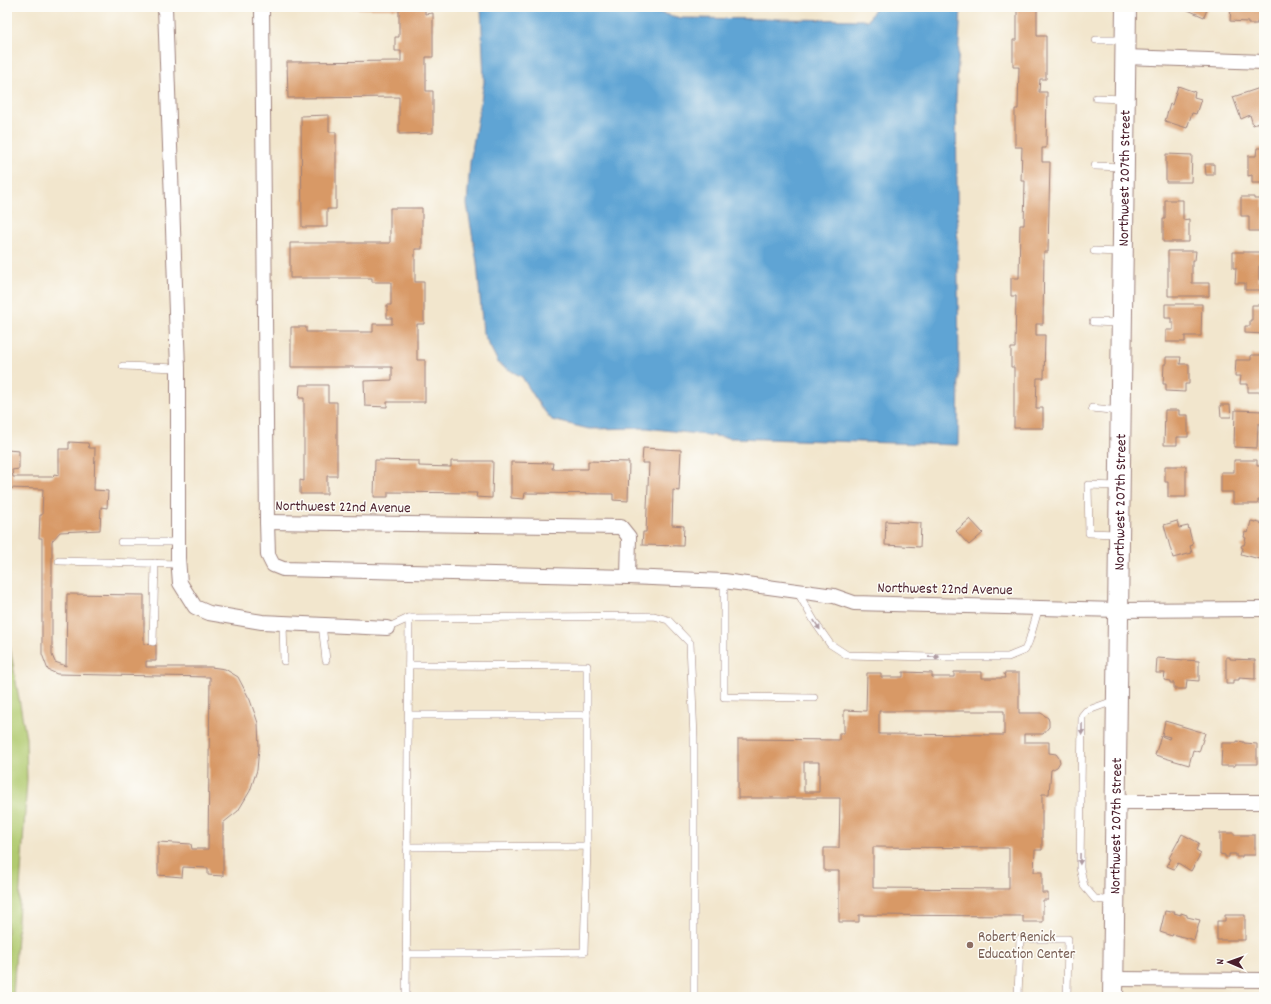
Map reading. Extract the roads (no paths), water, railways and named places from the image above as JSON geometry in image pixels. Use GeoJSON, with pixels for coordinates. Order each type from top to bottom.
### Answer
{"type":"FeatureCollection","features":[{"type":"Feature","properties":{"kind":"street"},"geometry":{"type":"LineString","coordinates":[[165,7],[178,368],[178,542],[180,583],[195,606],[209,613],[262,622],[387,628]]}},
{"type":"Feature","properties":{"kind":"street"},"geometry":{"type":"LineString","coordinates":[[262,7],[267,522]]}},
{"type":"Feature","properties":{"kind":"street","name":"Northwest 207th Street"},"geometry":{"type":"LineString","coordinates":[[1113,988],[1117,802],[1126,7]]}},
{"type":"Feature","properties":{"kind":"street"},"geometry":{"type":"LineString","coordinates":[[1125,48],[1264,62]]}},
{"type":"Feature","properties":{"kind":"street","name":"Northwest 22nd Avenue"},"geometry":{"type":"LineString","coordinates":[[628,577],[629,537],[621,527],[267,522],[268,555],[273,565],[282,569],[628,577],[724,581],[834,596],[854,603],[1119,610],[1264,609]]}},
{"type":"Feature","properties":{"kind":"street"},"geometry":{"type":"LineString","coordinates":[[1117,802],[1264,802]]}},
{"type":"Feature","properties":{"kind":"street"},"geometry":{"type":"LineString","coordinates":[[1113,988],[1264,980]]}},
{"type":"Feature","properties":{"kind":"lane"},"geometry":{"type":"LineString","coordinates":[[1096,40],[1125,48]]}},
{"type":"Feature","properties":{"kind":"lane"},"geometry":{"type":"LineString","coordinates":[[1096,98],[1125,99]]}},
{"type":"Feature","properties":{"kind":"lane"},"geometry":{"type":"LineString","coordinates":[[1095,166],[1124,167]]}},
{"type":"Feature","properties":{"kind":"lane"},"geometry":{"type":"LineString","coordinates":[[1094,251],[1123,252]]}},
{"type":"Feature","properties":{"kind":"lane"},"geometry":{"type":"LineString","coordinates":[[1093,322],[1122,323]]}},
{"type":"Feature","properties":{"kind":"lane"},"geometry":{"type":"LineString","coordinates":[[123,366],[178,368]]}},
{"type":"Feature","properties":{"kind":"lane"},"geometry":{"type":"LineString","coordinates":[[1092,408],[1121,411]]}},
{"type":"Feature","properties":{"kind":"lane"},"geometry":{"type":"LineString","coordinates":[[1120,486],[1088,485],[1089,534],[1120,534]]}},
{"type":"Feature","properties":{"kind":"lane"},"geometry":{"type":"LineString","coordinates":[[121,542],[178,542]]}},
{"type":"Feature","properties":{"kind":"lane"},"geometry":{"type":"LineString","coordinates":[[59,561],[179,564]]}},
{"type":"Feature","properties":{"kind":"lane"},"geometry":{"type":"LineString","coordinates":[[153,642],[154,563]]}},
{"type":"Feature","properties":{"kind":"lane"},"geometry":{"type":"LineString","coordinates":[[724,581],[724,697],[814,698]]}},
{"type":"Feature","properties":{"kind":"lane"},"geometry":{"type":"LineString","coordinates":[[797,591],[816,624],[830,644],[847,655],[1008,657],[1025,650],[1030,641],[1039,607]]}},
{"type":"Feature","properties":{"kind":"lane"},"geometry":{"type":"LineString","coordinates":[[387,628],[409,618],[654,616],[668,620],[690,643],[694,738],[694,997]]}},
{"type":"Feature","properties":{"kind":"lane"},"geometry":{"type":"LineString","coordinates":[[406,997],[409,618]]}},
{"type":"Feature","properties":{"kind":"lane"},"geometry":{"type":"LineString","coordinates":[[283,623],[284,661]]}},
{"type":"Feature","properties":{"kind":"lane"},"geometry":{"type":"LineString","coordinates":[[322,624],[326,660]]}},
{"type":"Feature","properties":{"kind":"lane"},"geometry":{"type":"LineString","coordinates":[[406,954],[584,952],[587,846],[587,666],[409,665]]}},
{"type":"Feature","properties":{"kind":"lane"},"geometry":{"type":"LineString","coordinates":[[1114,901],[1095,899],[1084,886],[1080,868],[1082,716],[1086,711],[1118,699]]}},
{"type":"Feature","properties":{"kind":"lane"},"geometry":{"type":"LineString","coordinates":[[409,716],[587,715]]}},
{"type":"Feature","properties":{"kind":"lane"},"geometry":{"type":"LineString","coordinates":[[408,847],[587,846]]}},
{"type":"Feature","properties":{"kind":"lane"},"geometry":{"type":"LineString","coordinates":[[1018,997],[1020,939],[1068,939],[1067,997]]}},
{"type":"Feature","properties":{"kind":"water"},"geometry":{"type":"Polygon","coordinates":[[[481,7],[635,7],[681,18],[868,20],[876,7],[961,7],[956,98],[959,368],[958,445],[731,438],[647,428],[589,429],[552,420],[541,407],[522,377],[499,364],[483,333],[477,262],[467,204],[470,162],[484,82],[481,7]]]}},
{"type":"Feature","properties":{"kind":"place","name":"Robert Renick Education Center"},"geometry":{"type":"Point","coordinates":[970,945]}}]}
